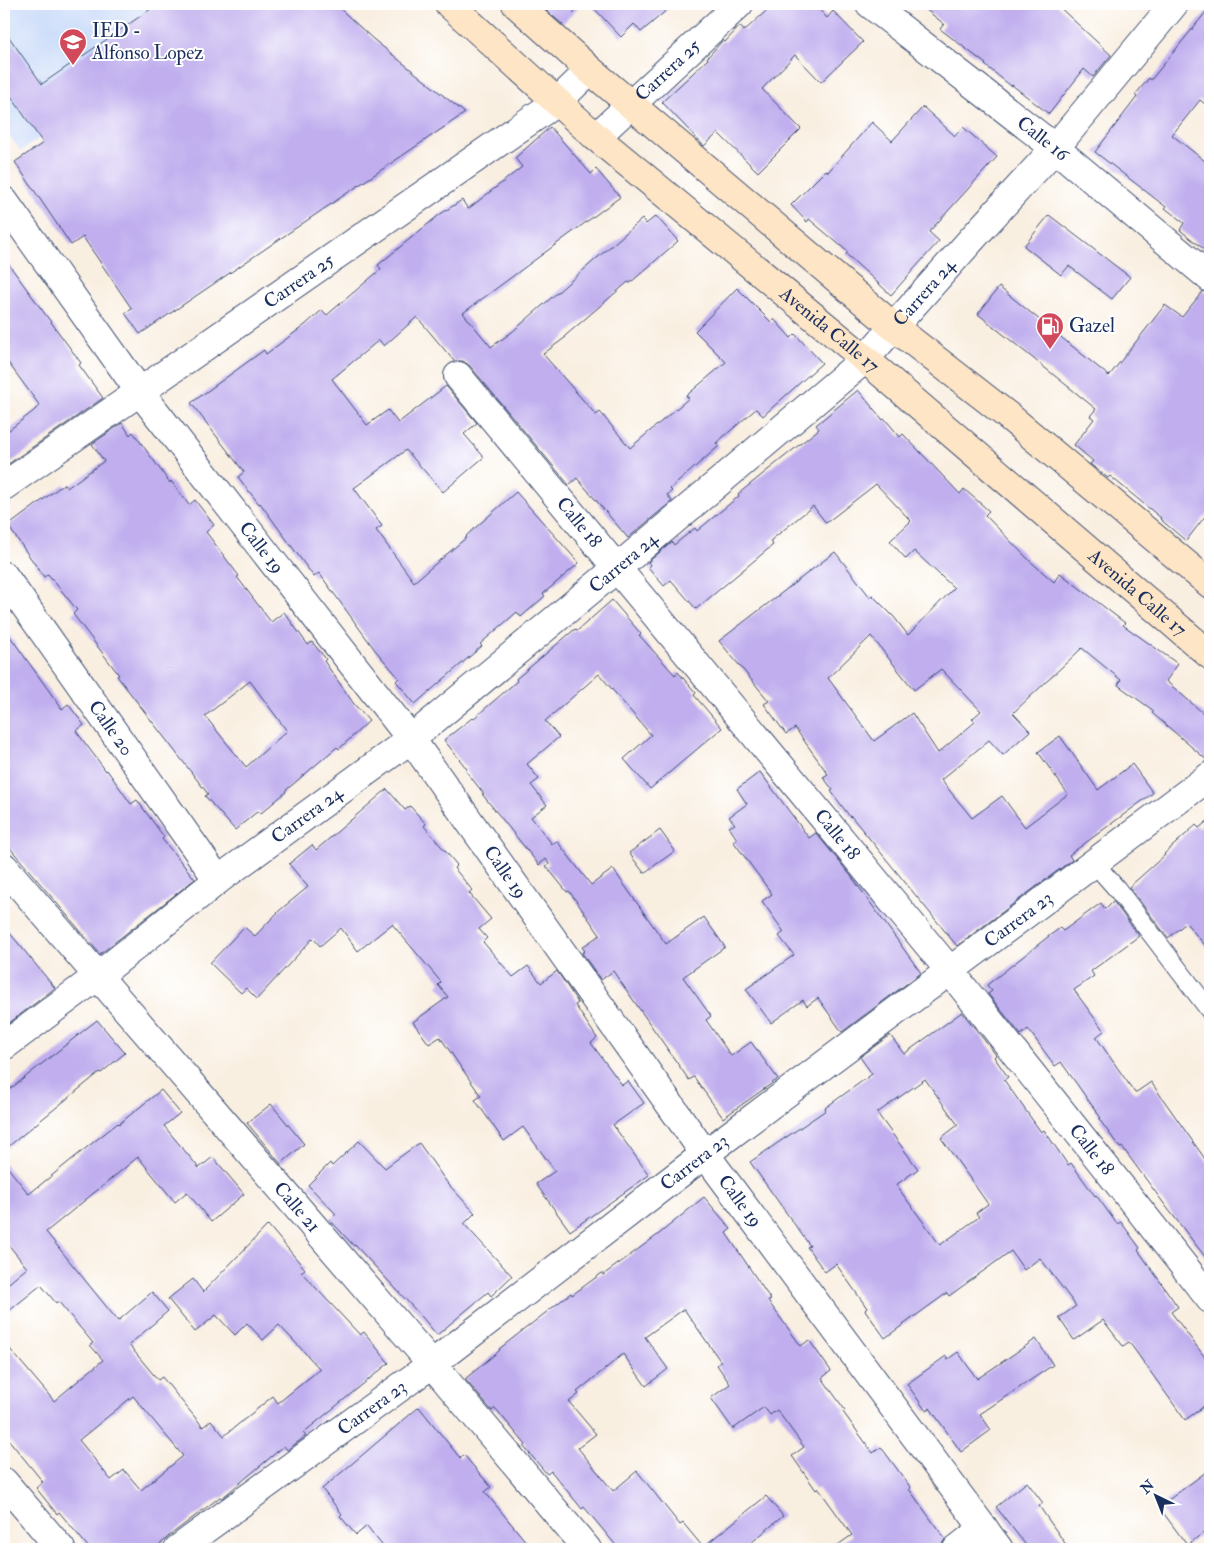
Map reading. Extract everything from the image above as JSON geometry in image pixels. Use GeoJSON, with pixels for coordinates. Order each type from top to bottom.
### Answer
{"type":"FeatureCollection","features":[{"type":"Feature","properties":{"kind":"main road","name":"Avenida Calle 17"},"geometry":{"type":"LineString","coordinates":[[449,4],[596,137],[865,359],[1210,655]]}},
{"type":"Feature","properties":{"kind":"main road"},"geometry":{"type":"LineString","coordinates":[[516,4],[590,70],[894,327],[1006,416],[1210,584]]}},
{"type":"Feature","properties":{"kind":"street","name":"Carrera 25"},"geometry":{"type":"LineString","coordinates":[[596,137],[739,4]]}},
{"type":"Feature","properties":{"kind":"street","name":"Calle 16"},"geometry":{"type":"LineString","coordinates":[[870,4],[1055,148],[1210,278]]}},
{"type":"Feature","properties":{"kind":"street","name":"Carrera 24"},"geometry":{"type":"LineString","coordinates":[[4,1046],[98,976],[218,880],[410,739],[616,569],[865,359],[1055,148],[1174,4]]}},
{"type":"Feature","properties":{"kind":"street","name":"Carrera 25"},"geometry":{"type":"LineString","coordinates":[[4,486],[558,101],[590,70]]}},
{"type":"Feature","properties":{"kind":"street","name":"Calle 19"},"geometry":{"type":"LineString","coordinates":[[4,201],[140,392],[410,739],[705,1154],[991,1539]]}},
{"type":"Feature","properties":{"kind":"street","name":"Calle 18"},"geometry":{"type":"LineString","coordinates":[[458,376],[950,971],[1210,1299]]}},
{"type":"Feature","properties":{"kind":"street","name":"Calle 20"},"geometry":{"type":"LineString","coordinates":[[4,576],[218,880]]}},
{"type":"Feature","properties":{"kind":"street","name":"Carrera 23"},"geometry":{"type":"LineString","coordinates":[[178,1549],[432,1364],[705,1154],[1210,776]]}},
{"type":"Feature","properties":{"kind":"street","name":"Calle 21"},"geometry":{"type":"LineString","coordinates":[[4,867],[432,1364],[587,1549]]}},
{"type":"Feature","properties":{"kind":"street"},"geometry":{"type":"LineString","coordinates":[[4,1482],[61,1549]]}},
{"type":"Feature","properties":{"kind":"street"},"geometry":{"type":"LineString","coordinates":[[957,1549],[991,1539]]}},
{"type":"Feature","properties":{"kind":"lane"},"geometry":{"type":"LineString","coordinates":[[1094,863],[1210,1011]]}},
{"type":"Feature","properties":{"kind":"shaded area","name":"IED - Alfonso Lopez"},"geometry":{"type":"Polygon","coordinates":[[[4,4],[232,4],[21,151],[4,129],[4,4]]]}},
{"type":"Feature","properties":{"kind":"building"},"geometry":{"type":"Polygon","coordinates":[[[158,4],[335,4],[373,39],[465,113],[140,334],[125,313],[132,309],[83,237],[71,245],[15,162],[43,143],[4,86],[4,30],[42,84],[158,4]]]}},
{"type":"Feature","properties":{"kind":"building"},"geometry":{"type":"Polygon","coordinates":[[[539,4],[582,4],[562,24],[539,4]]]}},
{"type":"Feature","properties":{"kind":"building"},"geometry":{"type":"Polygon","coordinates":[[[590,4],[674,4],[641,32],[634,24],[621,37],[590,4]]]}},
{"type":"Feature","properties":{"kind":"building"},"geometry":{"type":"Polygon","coordinates":[[[774,4],[814,4],[827,18],[833,11],[863,42],[821,82],[795,55],[762,89],[801,129],[758,172],[718,133],[704,146],[662,102],[708,59],[723,40],[725,42],[740,26],[744,31],[774,4]]]}},
{"type":"Feature","properties":{"kind":"building"},"geometry":{"type":"Polygon","coordinates":[[[919,4],[1056,4],[1111,55],[1093,77],[1084,69],[1049,114],[940,29],[944,24],[919,4]]]}},
{"type":"Feature","properties":{"kind":"building"},"geometry":{"type":"Polygon","coordinates":[[[1210,7],[1210,108],[1200,100],[1172,135],[1210,165],[1210,254],[1180,230],[1184,223],[1166,207],[1095,152],[1137,97],[1135,95],[1149,78],[1151,80],[1210,7]]]}},
{"type":"Feature","properties":{"kind":"building"},"geometry":{"type":"Polygon","coordinates":[[[923,107],[955,136],[963,127],[997,157],[929,232],[939,241],[891,295],[846,254],[848,252],[809,219],[807,222],[791,205],[826,170],[828,172],[872,122],[892,141],[923,107]]]}},
{"type":"Feature","properties":{"kind":"building"},"geometry":{"type":"Polygon","coordinates":[[[550,127],[591,174],[596,169],[620,197],[463,313],[491,347],[512,332],[642,219],[646,224],[656,216],[678,241],[566,337],[543,354],[596,415],[600,412],[630,448],[689,398],[686,396],[726,362],[695,331],[737,288],[771,322],[774,319],[791,338],[795,334],[822,363],[763,416],[756,409],[716,443],[719,446],[670,489],[672,491],[667,495],[672,501],[628,538],[577,478],[569,485],[470,366],[463,361],[454,361],[417,317],[384,346],[379,340],[332,379],[367,425],[388,410],[398,423],[446,386],[477,423],[464,434],[484,457],[443,492],[406,450],[354,488],[382,526],[376,530],[414,582],[516,492],[579,563],[543,594],[545,596],[521,617],[517,612],[480,644],[482,646],[415,704],[396,681],[399,678],[375,650],[319,573],[314,577],[260,503],[238,477],[244,472],[191,403],[264,350],[266,354],[322,310],[327,315],[381,269],[378,265],[439,215],[462,200],[468,209],[522,167],[515,158],[550,127]]]}},
{"type":"Feature","properties":{"kind":"building"},"geometry":{"type":"Polygon","coordinates":[[[1049,215],[1130,277],[1112,299],[1069,266],[1061,275],[1024,246],[1049,215]]]}},
{"type":"Feature","properties":{"kind":"building"},"geometry":{"type":"Polygon","coordinates":[[[4,258],[81,363],[79,365],[103,398],[4,467],[4,434],[40,406],[4,357],[4,258]]]}},
{"type":"Feature","properties":{"kind":"building"},"geometry":{"type":"Polygon","coordinates":[[[999,287],[1109,376],[1165,305],[1182,317],[1203,291],[1210,293],[1210,510],[1186,541],[1110,476],[1108,478],[1090,464],[1093,461],[1074,445],[1094,419],[1090,416],[1096,409],[978,314],[999,287]]]}},
{"type":"Feature","properties":{"kind":"building"},"geometry":{"type":"Polygon","coordinates":[[[858,390],[883,420],[885,419],[900,437],[903,434],[960,494],[964,489],[989,511],[985,515],[1030,561],[1054,582],[1060,573],[1125,623],[1123,625],[1178,664],[1166,681],[1210,719],[1210,761],[1208,761],[1152,713],[1154,711],[1118,685],[1121,680],[1082,648],[1013,713],[1030,731],[1003,755],[989,740],[941,780],[972,818],[1002,796],[1025,827],[1068,794],[1038,752],[1060,736],[1098,790],[1132,764],[1153,793],[1069,855],[1072,860],[957,946],[850,817],[823,777],[828,774],[795,728],[786,734],[764,704],[769,701],[719,641],[835,552],[870,597],[872,595],[894,617],[908,635],[954,588],[914,551],[906,559],[890,541],[911,521],[876,484],[826,523],[813,506],[770,541],[773,545],[696,609],[671,580],[664,586],[648,567],[650,565],[648,562],[672,542],[674,545],[695,528],[697,531],[739,496],[738,494],[819,429],[816,425],[858,390]],[[871,636],[828,678],[874,741],[912,713],[938,753],[975,722],[972,719],[981,711],[941,669],[914,690],[871,636]]]}},
{"type":"Feature","properties":{"kind":"building"},"geometry":{"type":"Polygon","coordinates":[[[122,423],[130,435],[133,432],[170,483],[171,481],[189,505],[195,500],[214,525],[206,532],[271,622],[284,612],[308,645],[312,642],[326,659],[324,661],[354,704],[369,721],[339,749],[337,747],[260,814],[258,811],[235,830],[205,796],[208,794],[117,676],[119,675],[73,614],[77,610],[48,574],[44,577],[8,526],[64,484],[67,488],[104,461],[92,444],[122,423]],[[250,681],[205,716],[246,767],[287,731],[250,681]]]}},
{"type":"Feature","properties":{"kind":"building"},"geometry":{"type":"Polygon","coordinates":[[[612,600],[641,634],[639,635],[675,675],[678,672],[696,693],[694,695],[722,728],[650,789],[624,759],[651,735],[599,674],[545,721],[559,737],[527,764],[539,779],[531,785],[547,805],[531,817],[552,844],[557,841],[591,885],[613,869],[666,944],[704,917],[725,947],[683,977],[711,1016],[706,1020],[731,1056],[751,1042],[778,1079],[723,1118],[694,1077],[689,1080],[613,971],[601,980],[582,953],[585,951],[582,947],[600,935],[569,891],[567,892],[546,866],[549,864],[546,859],[539,865],[482,794],[484,794],[465,770],[467,769],[444,740],[473,719],[517,681],[516,679],[575,629],[577,631],[612,600]]]}},
{"type":"Feature","properties":{"kind":"building"},"geometry":{"type":"Polygon","coordinates":[[[4,628],[62,709],[68,704],[84,725],[76,731],[131,804],[137,800],[164,837],[162,839],[195,879],[100,954],[4,841],[4,628]]]}},
{"type":"Feature","properties":{"kind":"building"},"geometry":{"type":"Polygon","coordinates":[[[760,772],[809,838],[816,833],[851,876],[921,973],[842,1032],[818,998],[807,1006],[803,1000],[771,1023],[746,989],[794,955],[779,936],[784,932],[762,901],[772,894],[733,841],[737,839],[729,827],[735,824],[729,817],[747,804],[737,789],[760,772]]]}},
{"type":"Feature","properties":{"kind":"building"},"geometry":{"type":"Polygon","coordinates":[[[387,789],[405,810],[410,806],[426,824],[424,826],[457,865],[454,868],[472,890],[469,893],[491,919],[479,929],[487,938],[483,942],[513,977],[528,966],[541,983],[557,971],[578,1003],[575,1005],[597,1038],[591,1043],[622,1085],[628,1081],[644,1103],[613,1125],[649,1175],[570,1231],[536,1184],[555,1171],[523,1127],[504,1141],[475,1100],[481,1096],[440,1037],[429,1044],[413,1022],[448,997],[438,985],[441,982],[392,924],[358,951],[341,928],[320,946],[313,938],[257,999],[246,988],[241,993],[210,963],[244,927],[255,936],[280,910],[308,887],[289,864],[312,845],[316,850],[387,789]]]}},
{"type":"Feature","properties":{"kind":"building"},"geometry":{"type":"Polygon","coordinates":[[[1210,819],[1210,951],[1186,923],[1168,938],[1129,887],[1196,825],[1199,828],[1210,819]]]}},
{"type":"Feature","properties":{"kind":"building"},"geometry":{"type":"Polygon","coordinates":[[[660,830],[675,851],[644,873],[629,853],[660,830]]]}},
{"type":"Feature","properties":{"kind":"building"},"geometry":{"type":"Polygon","coordinates":[[[1113,901],[1139,936],[1091,971],[1094,976],[1074,990],[1104,1031],[1096,1037],[1135,1093],[1151,1082],[1210,1166],[1210,1263],[1122,1147],[1120,1148],[1061,1062],[1055,1066],[1028,1029],[1021,1035],[988,994],[992,991],[987,985],[1049,936],[1060,928],[1063,931],[1101,903],[1105,909],[1113,901]]]}},
{"type":"Feature","properties":{"kind":"building"},"geometry":{"type":"Polygon","coordinates":[[[4,926],[55,988],[4,1027],[4,926]]]}},
{"type":"Feature","properties":{"kind":"building"},"geometry":{"type":"Polygon","coordinates":[[[962,1012],[996,1055],[994,1057],[1008,1077],[1004,1080],[1041,1132],[1044,1130],[1068,1165],[1071,1163],[1117,1224],[1121,1222],[1178,1307],[1171,1312],[1210,1364],[1210,1402],[1185,1420],[1129,1342],[1123,1346],[1103,1320],[1074,1340],[1059,1318],[1076,1306],[1040,1258],[1024,1270],[1011,1251],[949,1296],[947,1293],[885,1338],[865,1310],[867,1308],[836,1264],[825,1272],[807,1247],[810,1246],[750,1162],[826,1110],[825,1108],[872,1074],[860,1057],[890,1035],[904,1054],[962,1012]],[[925,1079],[877,1113],[918,1169],[896,1185],[940,1245],[979,1217],[976,1213],[988,1204],[941,1138],[958,1125],[925,1079]]]}},
{"type":"Feature","properties":{"kind":"building"},"geometry":{"type":"Polygon","coordinates":[[[97,1020],[125,1053],[4,1150],[4,1094],[97,1020]]]}},
{"type":"Feature","properties":{"kind":"building"},"geometry":{"type":"Polygon","coordinates":[[[161,1090],[180,1113],[164,1126],[199,1168],[213,1157],[244,1194],[211,1222],[187,1192],[175,1202],[138,1157],[46,1232],[118,1321],[152,1292],[168,1311],[129,1345],[158,1380],[162,1377],[203,1427],[211,1420],[224,1436],[273,1396],[278,1403],[320,1369],[279,1325],[263,1340],[247,1323],[235,1335],[216,1315],[195,1332],[168,1299],[193,1279],[203,1292],[268,1225],[305,1269],[301,1272],[360,1335],[364,1332],[389,1363],[303,1433],[306,1436],[287,1450],[284,1446],[222,1498],[220,1497],[155,1549],[90,1549],[59,1512],[57,1514],[36,1488],[43,1482],[4,1434],[4,1342],[54,1401],[103,1360],[90,1345],[93,1343],[58,1301],[56,1303],[41,1285],[4,1315],[4,1287],[27,1268],[4,1239],[4,1163],[29,1194],[161,1090]],[[133,1396],[79,1440],[111,1480],[124,1470],[141,1490],[183,1456],[133,1396]]]}},
{"type":"Feature","properties":{"kind":"building"},"geometry":{"type":"Polygon","coordinates":[[[271,1104],[304,1144],[281,1164],[247,1123],[271,1104]]]}},
{"type":"Feature","properties":{"kind":"building"},"geometry":{"type":"Polygon","coordinates":[[[359,1141],[385,1168],[419,1143],[448,1184],[475,1213],[464,1224],[512,1276],[491,1296],[488,1292],[437,1335],[330,1220],[336,1214],[308,1185],[330,1163],[332,1166],[359,1141]]]}},
{"type":"Feature","properties":{"kind":"building"},"geometry":{"type":"Polygon","coordinates":[[[704,1197],[731,1229],[726,1233],[771,1300],[768,1301],[801,1346],[809,1340],[831,1371],[822,1378],[845,1410],[843,1412],[873,1453],[881,1447],[911,1488],[909,1489],[945,1539],[942,1549],[832,1549],[852,1535],[792,1456],[804,1447],[777,1410],[770,1415],[764,1407],[733,1429],[711,1398],[730,1384],[717,1365],[721,1362],[684,1309],[645,1337],[668,1369],[646,1386],[623,1354],[577,1392],[579,1394],[569,1402],[596,1434],[578,1448],[613,1491],[637,1471],[680,1525],[683,1523],[703,1547],[766,1496],[783,1516],[744,1549],[619,1549],[584,1507],[582,1509],[551,1471],[547,1474],[495,1408],[492,1411],[465,1379],[499,1349],[571,1293],[572,1295],[602,1273],[603,1275],[659,1234],[704,1197]]]}},
{"type":"Feature","properties":{"kind":"building"},"geometry":{"type":"Polygon","coordinates":[[[1036,1339],[1053,1365],[980,1414],[991,1430],[961,1452],[930,1408],[926,1411],[907,1384],[946,1356],[948,1359],[958,1352],[977,1379],[1036,1339]]]}},
{"type":"Feature","properties":{"kind":"building"},"geometry":{"type":"Polygon","coordinates":[[[419,1407],[460,1458],[464,1455],[491,1487],[485,1492],[532,1549],[385,1549],[367,1526],[356,1535],[340,1516],[342,1514],[322,1489],[419,1407]]]}},
{"type":"Feature","properties":{"kind":"building"},"geometry":{"type":"Polygon","coordinates":[[[1210,1469],[1210,1528],[1187,1545],[1159,1507],[1210,1469]]]}},
{"type":"Feature","properties":{"kind":"building"},"geometry":{"type":"Polygon","coordinates":[[[1027,1482],[1043,1503],[1039,1506],[1069,1549],[1029,1549],[996,1507],[1027,1482]]]}},
{"type":"Feature","properties":{"kind":"place","name":"IED - Alfonso Lopez"},"geometry":{"type":"Point","coordinates":[73,66]}},
{"type":"Feature","properties":{"kind":"place","name":"Gazel"},"geometry":{"type":"Point","coordinates":[1050,350]}}]}
